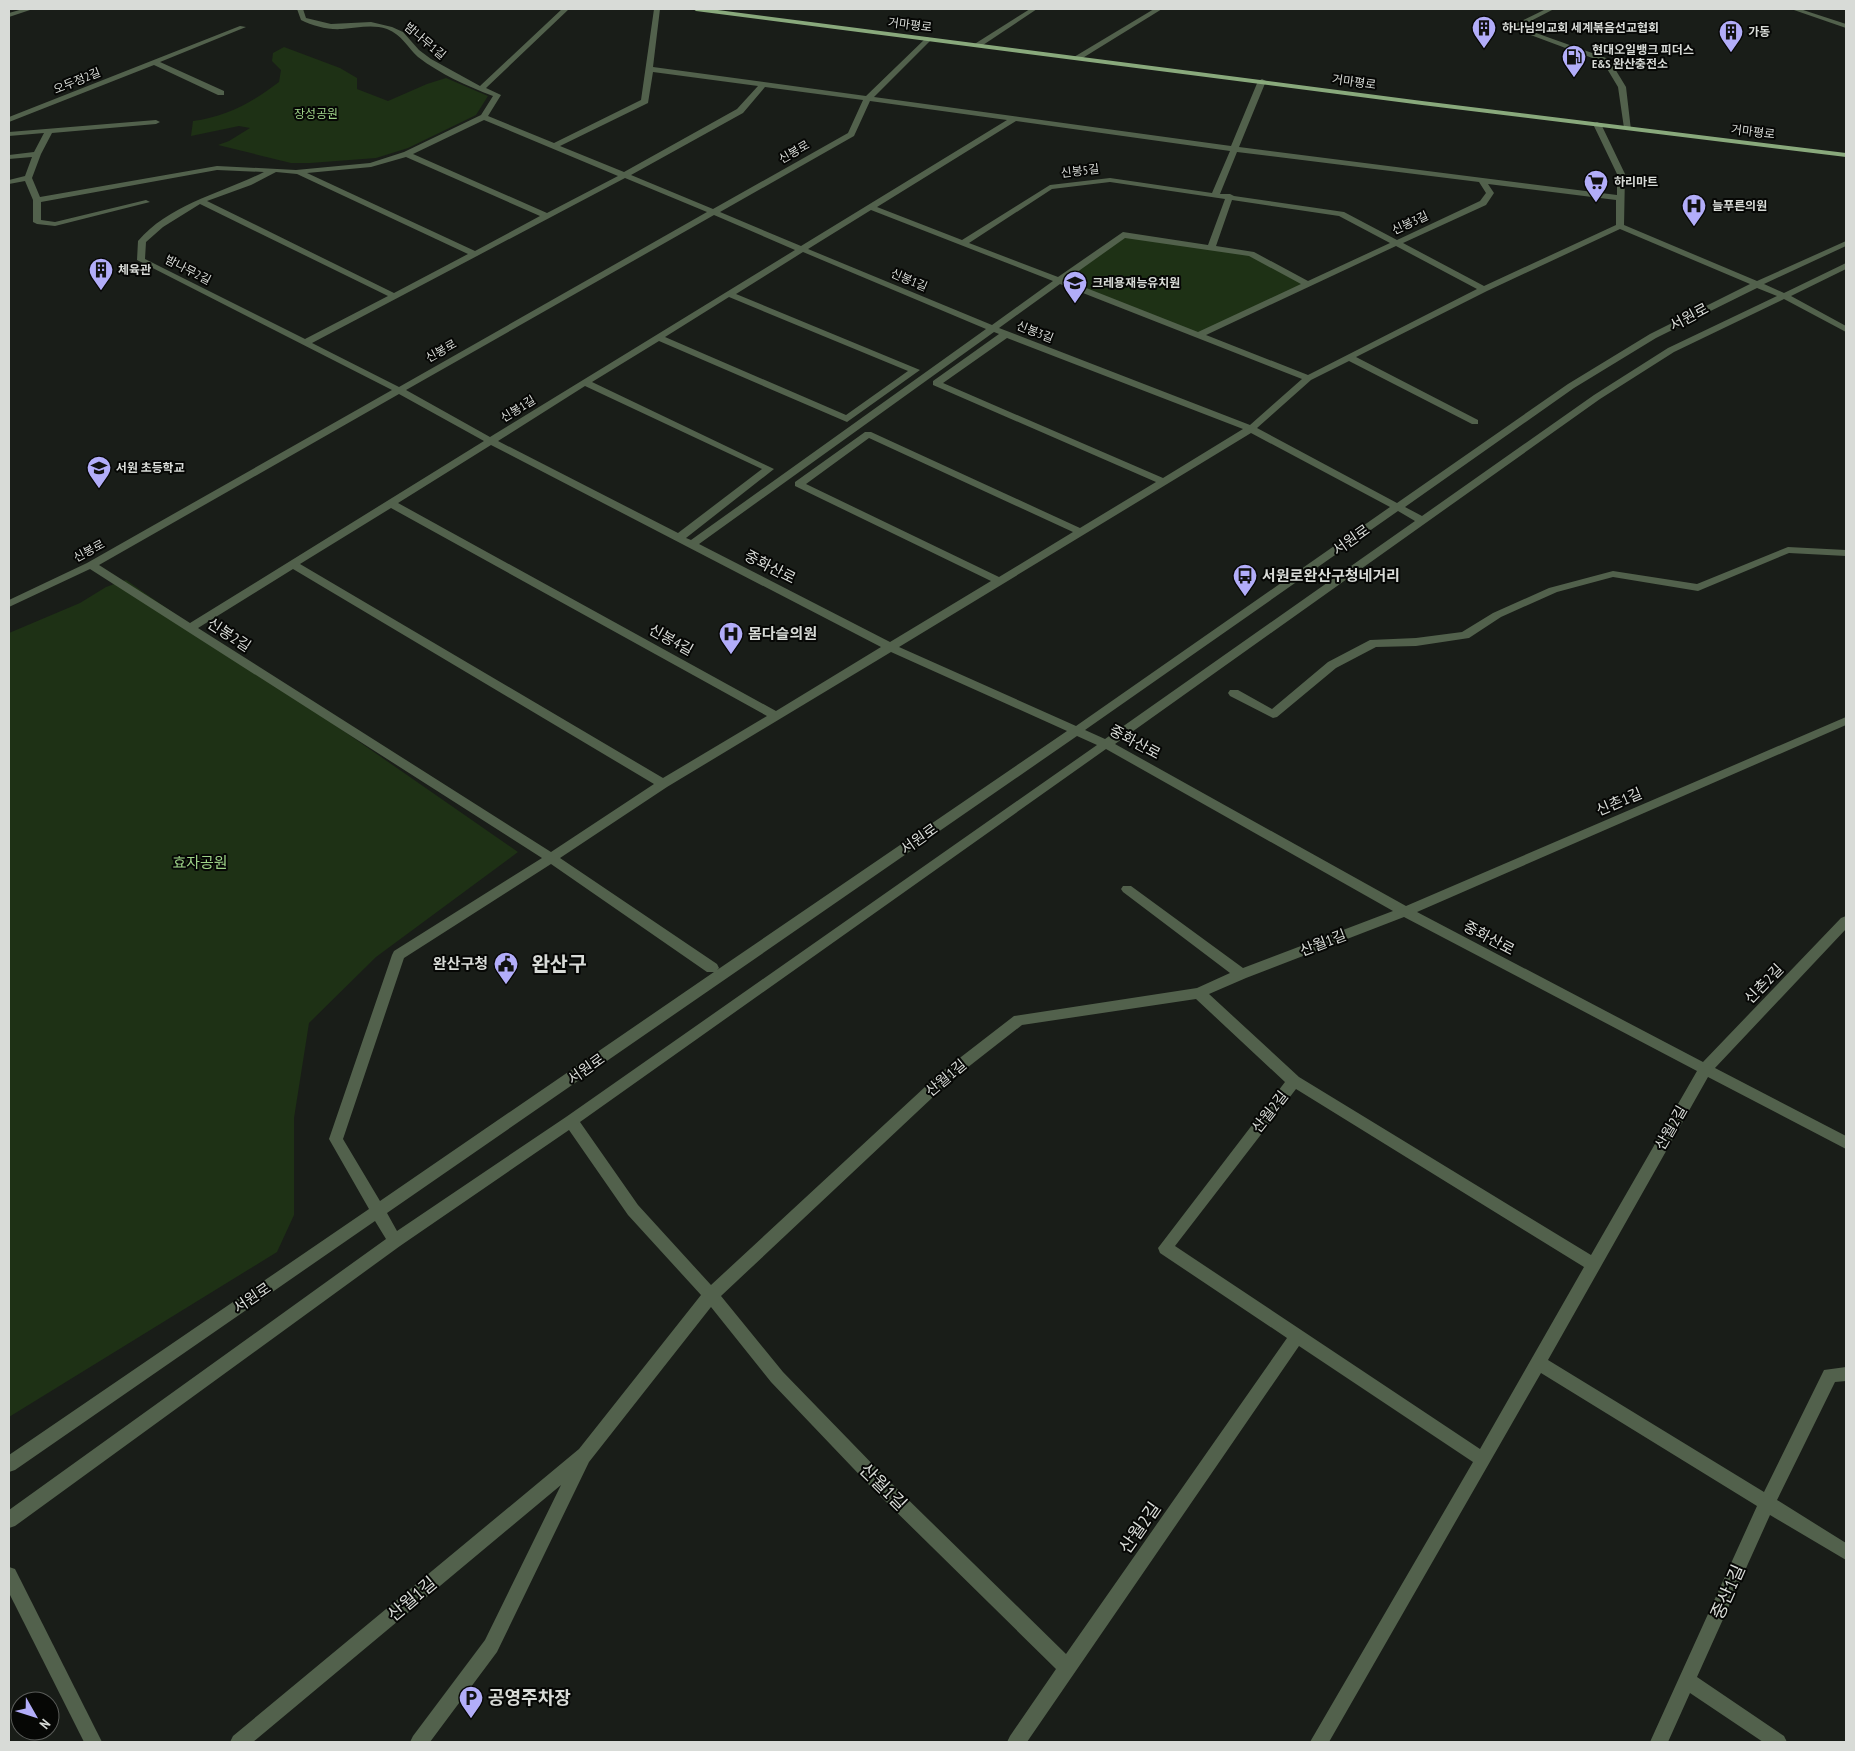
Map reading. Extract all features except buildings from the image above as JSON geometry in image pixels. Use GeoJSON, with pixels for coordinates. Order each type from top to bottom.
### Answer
{"type":"FeatureCollection","features":[{"type":"Feature","properties":{"kind":"main road","name":"거마평로"},"geometry":{"type":"LineString","coordinates":[[696,9],[1846,155]]}},
{"type":"Feature","properties":{"kind":"street"},"geometry":{"type":"LineString","coordinates":[[9,15],[30,9]]}},
{"type":"Feature","properties":{"kind":"street","name":"밤나무1길"},"geometry":{"type":"LineString","coordinates":[[300,9],[303,19],[315,24],[339,27],[375,24],[390,28],[406,36],[418,53],[449,75],[497,96],[484,117]]}},
{"type":"Feature","properties":{"kind":"street"},"geometry":{"type":"LineString","coordinates":[[480,89],[566,9]]}},
{"type":"Feature","properties":{"kind":"street"},"geometry":{"type":"LineString","coordinates":[[554,146],[645,101],[657,9]]}},
{"type":"Feature","properties":{"kind":"street"},"geometry":{"type":"LineString","coordinates":[[977,45],[1034,9]]}},
{"type":"Feature","properties":{"kind":"street"},"geometry":{"type":"LineString","coordinates":[[1078,57],[1159,9]]}},
{"type":"Feature","properties":{"kind":"street"},"geometry":{"type":"LineString","coordinates":[[1551,9],[1513,27],[1606,61],[1622,88],[1628,128]]}},
{"type":"Feature","properties":{"kind":"street"},"geometry":{"type":"LineString","coordinates":[[1794,9],[1846,26]]}},
{"type":"Feature","properties":{"kind":"street","name":"오두정2길"},"geometry":{"type":"LineString","coordinates":[[9,120],[242,27]]}},
{"type":"Feature","properties":{"kind":"street","name":"신봉로"},"geometry":{"type":"LineString","coordinates":[[9,604],[91,565],[851,134],[867,100],[927,39]]}},
{"type":"Feature","properties":{"kind":"street"},"geometry":{"type":"LineString","coordinates":[[154,62],[221,93]]}},
{"type":"Feature","properties":{"kind":"street"},"geometry":{"type":"LineString","coordinates":[[650,69],[1233,150],[1622,198]]}},
{"type":"Feature","properties":{"kind":"street"},"geometry":{"type":"LineString","coordinates":[[1216,194],[1262,81]]}},
{"type":"Feature","properties":{"kind":"street"},"geometry":{"type":"LineString","coordinates":[[305,343],[740,112],[764,84]]}},
{"type":"Feature","properties":{"kind":"street"},"geometry":{"type":"LineString","coordinates":[[37,200],[217,168],[296,172],[371,165],[407,154],[484,117],[802,249]]}},
{"type":"Feature","properties":{"kind":"street","name":"신봉1길"},"geometry":{"type":"LineString","coordinates":[[491,441],[1013,120]]}},
{"type":"Feature","properties":{"kind":"street"},"geometry":{"type":"LineString","coordinates":[[9,134],[156,122]]}},
{"type":"Feature","properties":{"kind":"street"},"geometry":{"type":"LineString","coordinates":[[1597,124],[1621,174],[1620,226]]}},
{"type":"Feature","properties":{"kind":"street"},"geometry":{"type":"LineString","coordinates":[[49,131],[37,154],[28,178],[37,200],[37,222],[55,224],[146,202]]}},
{"type":"Feature","properties":{"kind":"street"},"geometry":{"type":"LineString","coordinates":[[9,157],[37,154]]}},
{"type":"Feature","properties":{"kind":"street"},"geometry":{"type":"LineString","coordinates":[[407,154],[547,216]]}},
{"type":"Feature","properties":{"kind":"street","name":"밤나무2길"},"geometry":{"type":"LineString","coordinates":[[275,170],[248,183],[200,201],[160,225],[142,241],[140,260],[398,390]]}},
{"type":"Feature","properties":{"kind":"street"},"geometry":{"type":"LineString","coordinates":[[296,172],[475,254]]}},
{"type":"Feature","properties":{"kind":"street"},"geometry":{"type":"LineString","coordinates":[[9,182],[28,178]]}},
{"type":"Feature","properties":{"kind":"street","name":"신봉5길"},"geometry":{"type":"LineString","coordinates":[[963,243],[1050,187],[1110,180],[1230,196],[1341,214],[1484,288]]}},
{"type":"Feature","properties":{"kind":"street","name":"신봉3길"},"geometry":{"type":"LineString","coordinates":[[1198,335],[1483,203],[1490,193],[1483,182]]}},
{"type":"Feature","properties":{"kind":"street"},"geometry":{"type":"LineString","coordinates":[[1211,248],[1230,196]]}},
{"type":"Feature","properties":{"kind":"street"},"geometry":{"type":"LineString","coordinates":[[200,201],[394,296]]}},
{"type":"Feature","properties":{"kind":"street"},"geometry":{"type":"LineString","coordinates":[[870,207],[1308,378]]}},
{"type":"Feature","properties":{"kind":"street"},"geometry":{"type":"LineString","coordinates":[[395,1241],[336,1139],[399,955],[469,912],[663,784],[1251,429],[1308,378],[1484,288],[1620,226],[1784,296],[1846,329]]}},
{"type":"Feature","properties":{"kind":"street"},"geometry":{"type":"LineString","coordinates":[[691,545],[1123,235],[1251,254],[1307,284]]}},
{"type":"Feature","properties":{"kind":"street","name":"서원로"},"geometry":{"type":"LineString","coordinates":[[9,1464],[1076,731],[1571,386],[1653,336],[1756,284],[1846,243]]}},
{"type":"Feature","properties":{"kind":"street","name":"신봉1길"},"geometry":{"type":"LineString","coordinates":[[802,249],[1006,334]]}},
{"type":"Feature","properties":{"kind":"street","name":"서원로"},"geometry":{"type":"LineString","coordinates":[[9,1520],[395,1241],[571,1121],[1597,397],[1671,350],[1846,266]]}},
{"type":"Feature","properties":{"kind":"street"},"geometry":{"type":"LineString","coordinates":[[658,337],[846,419],[915,370],[729,294]]}},
{"type":"Feature","properties":{"kind":"street"},"geometry":{"type":"LineString","coordinates":[[1006,334],[936,383],[1164,482]]}},
{"type":"Feature","properties":{"kind":"street","name":"신봉3길"},"geometry":{"type":"LineString","coordinates":[[1006,334],[1251,429],[1422,520]]}},
{"type":"Feature","properties":{"kind":"street"},"geometry":{"type":"LineString","coordinates":[[1348,356],[1475,422]]}},
{"type":"Feature","properties":{"kind":"street"},"geometry":{"type":"LineString","coordinates":[[585,382],[769,469],[679,538]]}},
{"type":"Feature","properties":{"kind":"street","name":"중화산로"},"geometry":{"type":"LineString","coordinates":[[398,390],[491,441],[890,647],[1106,744],[1405,912],[1846,1143]]}},
{"type":"Feature","properties":{"kind":"street"},"geometry":{"type":"LineString","coordinates":[[999,581],[799,484],[868,434],[1081,532]]}},
{"type":"Feature","properties":{"kind":"street","name":"신봉2길"},"geometry":{"type":"LineString","coordinates":[[491,441],[190,628],[550,857]]}},
{"type":"Feature","properties":{"kind":"street","name":"신봉4길"},"geometry":{"type":"LineString","coordinates":[[390,503],[775,715]]}},
{"type":"Feature","properties":{"kind":"street"},"geometry":{"type":"LineString","coordinates":[[1234,693],[1273,714],[1332,665],[1374,642],[1416,642],[1465,635],[1497,615],[1553,590],[1613,574],[1698,588],[1788,550],[1846,553]]}},
{"type":"Feature","properties":{"kind":"street"},"geometry":{"type":"LineString","coordinates":[[292,564],[663,784]]}},
{"type":"Feature","properties":{"kind":"street"},"geometry":{"type":"LineString","coordinates":[[91,565],[190,628]]}},
{"type":"Feature","properties":{"kind":"street","name":"신촌1길"},"geometry":{"type":"LineString","coordinates":[[1405,912],[1846,722]]}},
{"type":"Feature","properties":{"kind":"street"},"geometry":{"type":"LineString","coordinates":[[550,857],[712,968]]}},
{"type":"Feature","properties":{"kind":"street"},"geometry":{"type":"LineString","coordinates":[[1126,889],[1240,974]]}},
{"type":"Feature","properties":{"kind":"street","name":"산월1길"},"geometry":{"type":"LineString","coordinates":[[419,1742],[490,1646],[585,1455],[710,1295],[944,1078],[1019,1020],[1199,993],[1240,974],[1405,912]]}},
{"type":"Feature","properties":{"kind":"street","name":"신촌2길"},"geometry":{"type":"LineString","coordinates":[[1705,1069],[1846,921]]}},
{"type":"Feature","properties":{"kind":"street"},"geometry":{"type":"LineString","coordinates":[[1199,993],[1294,1081]]}},
{"type":"Feature","properties":{"kind":"street","name":"산월2길"},"geometry":{"type":"LineString","coordinates":[[1318,1742],[1483,1460],[1705,1069]]}},
{"type":"Feature","properties":{"kind":"street","name":"산월2길"},"geometry":{"type":"LineString","coordinates":[[1483,1460],[1164,1248],[1294,1081],[1594,1264]]}},
{"type":"Feature","properties":{"kind":"street","name":"산월1길"},"geometry":{"type":"LineString","coordinates":[[571,1121],[632,1210],[710,1295],[777,1376],[878,1482],[1068,1668]]}},
{"type":"Feature","properties":{"kind":"street","name":"산월2길"},"geometry":{"type":"LineString","coordinates":[[1016,1742],[1297,1336]]}},
{"type":"Feature","properties":{"kind":"street"},"geometry":{"type":"LineString","coordinates":[[1538,1362],[1846,1552]]}},
{"type":"Feature","properties":{"kind":"street","name":"중산1길"},"geometry":{"type":"LineString","coordinates":[[1659,1742],[1767,1503],[1830,1376],[1846,1374]]}},
{"type":"Feature","properties":{"kind":"street","name":"산월1길"},"geometry":{"type":"LineString","coordinates":[[239,1742],[585,1455]]}},
{"type":"Feature","properties":{"kind":"street"},"geometry":{"type":"LineString","coordinates":[[9,1575],[93,1742]]}},
{"type":"Feature","properties":{"kind":"street"},"geometry":{"type":"LineString","coordinates":[[1688,1681],[1778,1742]]}},
{"type":"Feature","properties":{"kind":"green space","name":"장성공원"},"geometry":{"type":"Polygon","coordinates":[[[284,47],[340,68],[357,78],[357,89],[388,101],[446,78],[488,96],[476,115],[408,148],[376,158],[291,163],[218,145],[229,141],[250,128],[239,126],[191,136],[193,121],[217,116],[239,108],[279,82],[281,70],[272,61],[273,53],[284,47]]]}},
{"type":"Feature","properties":{"kind":"green space"},"geometry":{"type":"Polygon","coordinates":[[[1123,235],[1251,254],[1307,284],[1198,335],[1058,281],[1123,235]]]}},
{"type":"Feature","properties":{"kind":"green space","name":"효자공원"},"geometry":{"type":"Polygon","coordinates":[[[126,580],[518,852],[376,957],[309,1023],[294,1118],[294,1215],[277,1252],[9,1417],[9,633],[80,603],[106,587],[126,580]]]}},
{"type":"Feature","properties":{"kind":"place","name":"하나님의교회 세계볶음선교협회"},"geometry":{"type":"Point","coordinates":[1484,49]}},
{"type":"Feature","properties":{"kind":"place","name":"가동"},"geometry":{"type":"Point","coordinates":[1731,53]}},
{"type":"Feature","properties":{"kind":"place","name":"현대오일뱅크 피더스 E&S 완산충전소"},"geometry":{"type":"Point","coordinates":[1574,78]}},
{"type":"Feature","properties":{"kind":"place","name":"하리마트"},"geometry":{"type":"Point","coordinates":[1596,203]}},
{"type":"Feature","properties":{"kind":"place","name":"늘푸른의원"},"geometry":{"type":"Point","coordinates":[1694,227]}},
{"type":"Feature","properties":{"kind":"place","name":"체육관"},"geometry":{"type":"Point","coordinates":[101,291]}},
{"type":"Feature","properties":{"kind":"place","name":"크레용재능유치원"},"geometry":{"type":"Point","coordinates":[1075,304]}},
{"type":"Feature","properties":{"kind":"place","name":"서원 초등학교"},"geometry":{"type":"Point","coordinates":[99,489]}},
{"type":"Feature","properties":{"kind":"place","name":"서원로완산구청네거리"},"geometry":{"type":"Point","coordinates":[1245,597]}},
{"type":"Feature","properties":{"kind":"place","name":"몸다슬의원"},"geometry":{"type":"Point","coordinates":[731,655]}},
{"type":"Feature","properties":{"kind":"place","name":"완산구청"},"geometry":{"type":"Point","coordinates":[506,985]}},
{"type":"Feature","properties":{"kind":"place","name":"공영주차장"},"geometry":{"type":"Point","coordinates":[471,1719]}},
{"type":"Feature","properties":{"kind":"district","name":"완산구"},"geometry":{"type":"Point","coordinates":[559,964]}}]}
